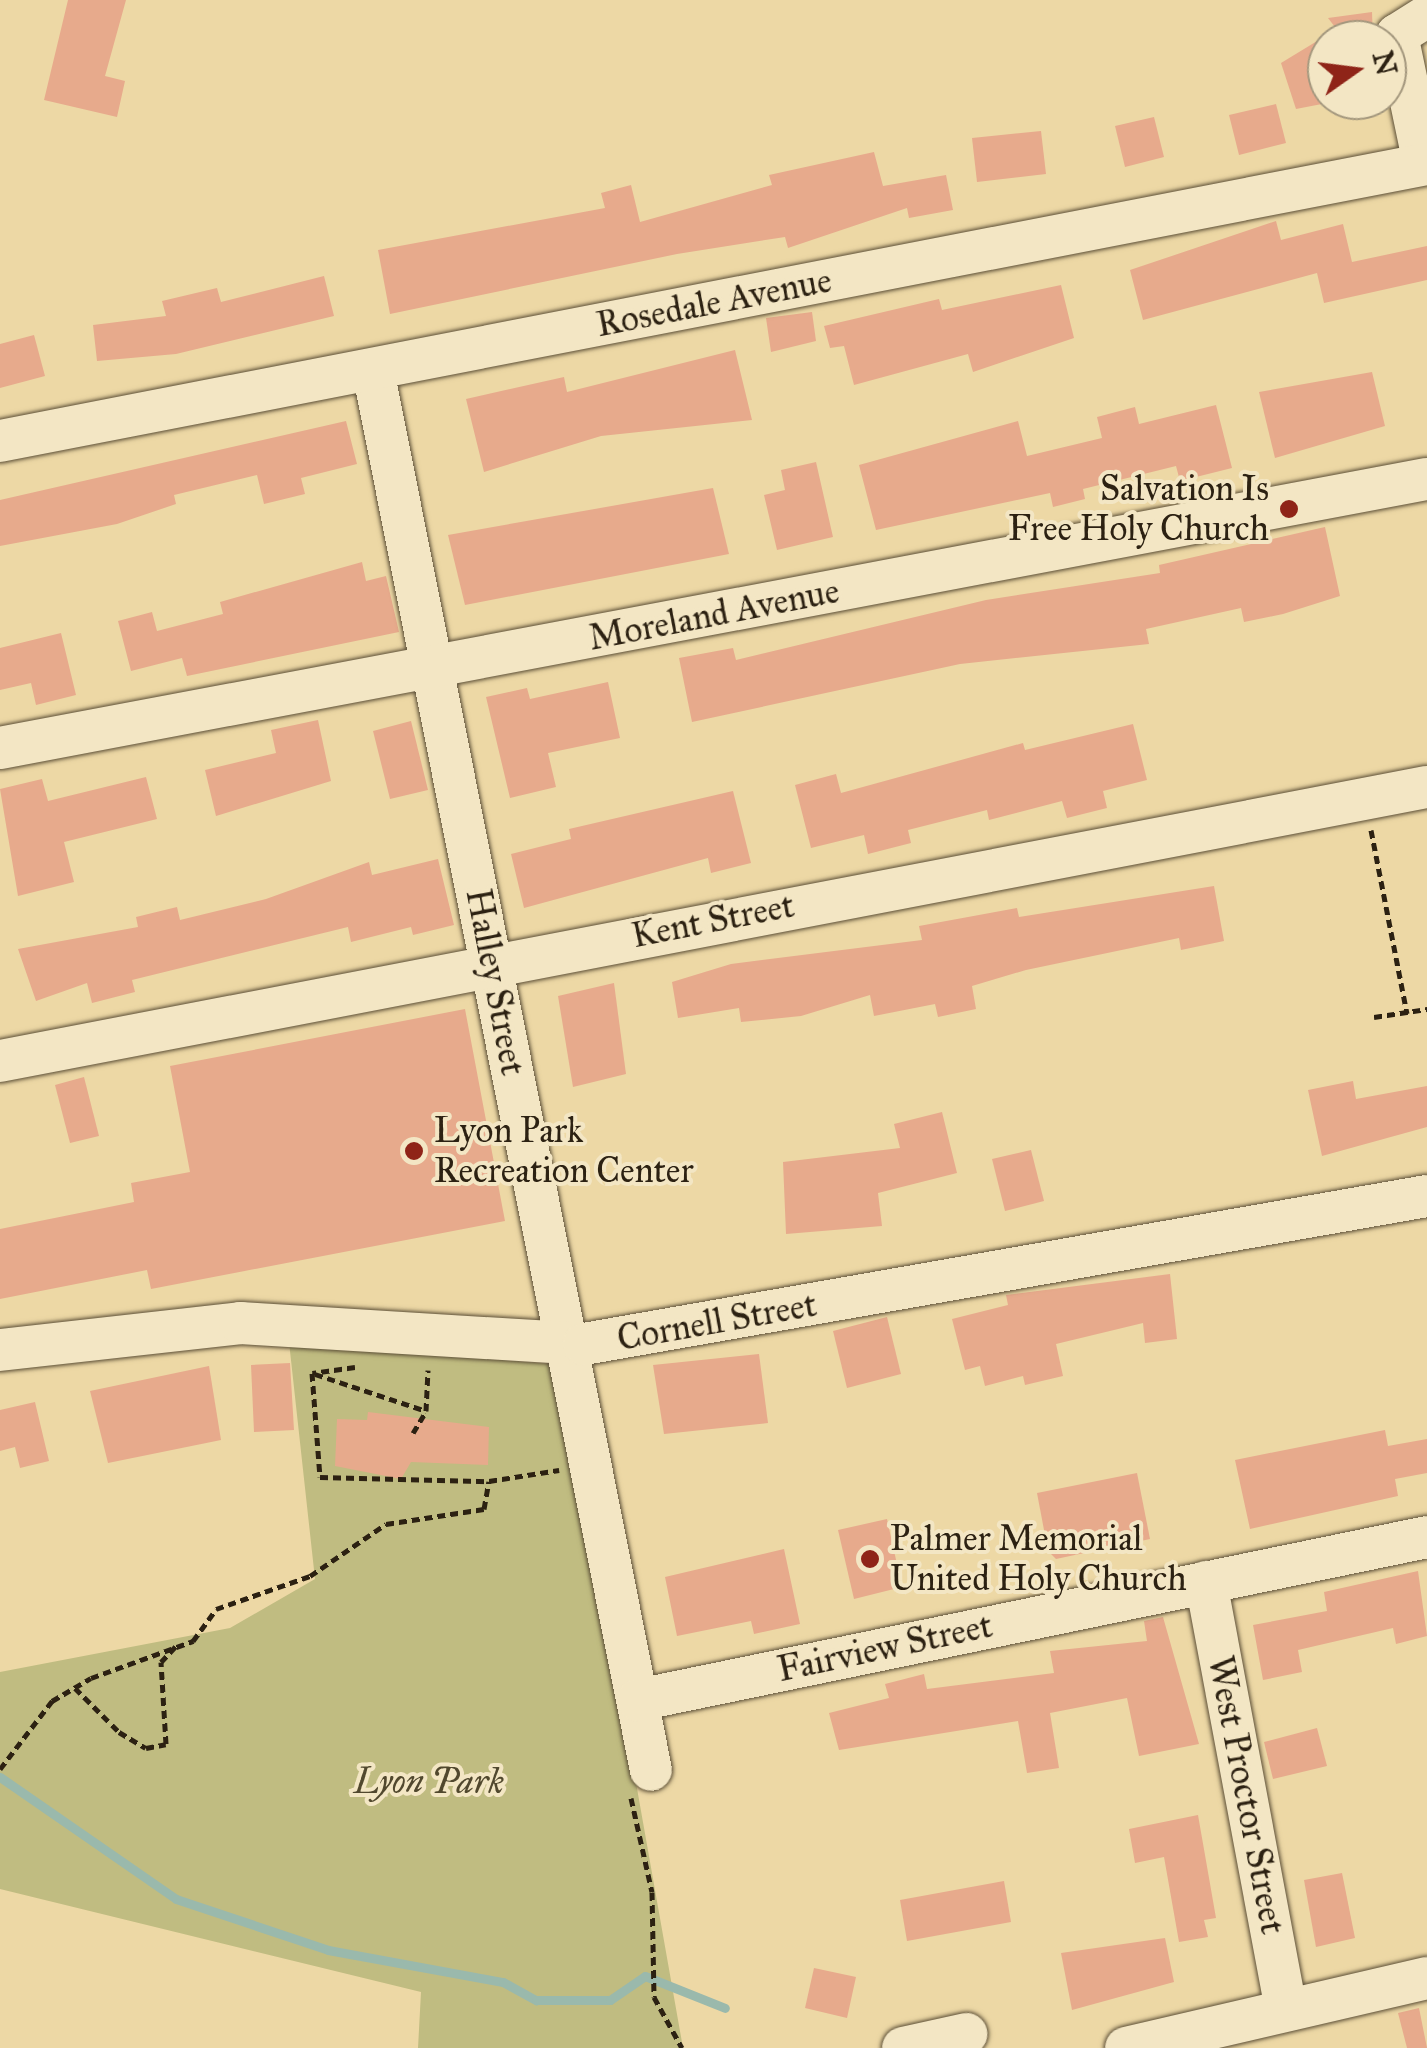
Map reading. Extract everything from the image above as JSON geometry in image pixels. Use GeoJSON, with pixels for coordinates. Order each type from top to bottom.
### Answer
{"type":"FeatureCollection","features":[{"type":"Feature","properties":{"kind":"street"},"geometry":{"type":"LineString","coordinates":[[1426,164],[1417,69],[1396,35],[1427,16]]}},
{"type":"Feature","properties":{"kind":"street","name":"Rosedale Avenue"},"geometry":{"type":"LineString","coordinates":[[0,441],[1426,164]]}},
{"type":"Feature","properties":{"kind":"street","name":"Halley Street"},"geometry":{"type":"LineString","coordinates":[[374,370],[652,1770]]}},
{"type":"Feature","properties":{"kind":"street","name":"Moreland Avenue"},"geometry":{"type":"LineString","coordinates":[[0,748],[1427,479]]}},
{"type":"Feature","properties":{"kind":"street","name":"Kent Street"},"geometry":{"type":"LineString","coordinates":[[0,1061],[1427,787]]}},
{"type":"Feature","properties":{"kind":"street","name":"Cornell Street"},"geometry":{"type":"LineString","coordinates":[[0,1350],[258,1323],[566,1343],[1427,1196]]}},
{"type":"Feature","properties":{"kind":"street","name":"Fairview Street"},"geometry":{"type":"LineString","coordinates":[[638,1700],[1427,1538]]}},
{"type":"Feature","properties":{"kind":"street","name":"West Proctor Street"},"geometry":{"type":"LineString","coordinates":[[1206,1582],[1286,2008]]}},
{"type":"Feature","properties":{"kind":"street"},"geometry":{"type":"LineString","coordinates":[[1126,2048],[1427,1978]]}},
{"type":"Feature","properties":{"kind":"street"},"geometry":{"type":"LineString","coordinates":[[903,2048],[978,2044]]}},
{"type":"Feature","properties":{"kind":"path"},"geometry":{"type":"LineString","coordinates":[[1370,822],[1408,1013]]}},
{"type":"Feature","properties":{"kind":"path"},"geometry":{"type":"LineString","coordinates":[[1374,1017],[1427,1009]]}},
{"type":"Feature","properties":{"kind":"path"},"geometry":{"type":"LineString","coordinates":[[413,1433],[426,1411],[428,1358]]}},
{"type":"Feature","properties":{"kind":"path"},"geometry":{"type":"LineString","coordinates":[[312,1373],[370,1366]]}},
{"type":"Feature","properties":{"kind":"path"},"geometry":{"type":"LineString","coordinates":[[312,1373],[426,1411]]}},
{"type":"Feature","properties":{"kind":"path"},"geometry":{"type":"LineString","coordinates":[[312,1373],[320,1477],[489,1481],[546,1473]]}},
{"type":"Feature","properties":{"kind":"path"},"geometry":{"type":"LineString","coordinates":[[0,1769],[22,1739],[75,1688],[180,1642],[193,1640],[216,1609],[310,1576],[386,1524],[484,1509],[489,1481]]}},
{"type":"Feature","properties":{"kind":"path"},"geometry":{"type":"LineString","coordinates":[[75,1688],[119,1732],[146,1748],[166,1744],[161,1662],[180,1642]]}},
{"type":"Feature","properties":{"kind":"path"},"geometry":{"type":"LineString","coordinates":[[652,1770],[626,1777],[657,1964],[654,1988],[682,2048]]}},
{"type":"Feature","properties":{"kind":"green space","name":"Lyon Park"},"geometry":{"type":"Polygon","coordinates":[[[289,1342],[562,1365],[683,2048],[418,2048],[421,1992],[0,1889],[0,1672],[230,1628],[315,1579],[289,1342]]]}},
{"type":"Feature","properties":{"kind":"building"},"geometry":{"type":"Polygon","coordinates":[[[68,0],[126,0],[105,76],[125,81],[117,117],[44,100],[68,0]]]}},
{"type":"Feature","properties":{"kind":"building"},"geometry":{"type":"Polygon","coordinates":[[[1372,12],[1372,20],[1328,18],[1372,12]]]}},
{"type":"Feature","properties":{"kind":"building"},"geometry":{"type":"Polygon","coordinates":[[[1307,47],[1307,107],[1296,109],[1281,63],[1307,47]]]}},
{"type":"Feature","properties":{"kind":"building"},"geometry":{"type":"Polygon","coordinates":[[[1276,104],[1286,143],[1239,155],[1229,115],[1276,104]]]}},
{"type":"Feature","properties":{"kind":"building"},"geometry":{"type":"Polygon","coordinates":[[[1154,117],[1164,157],[1125,167],[1115,126],[1154,117]]]}},
{"type":"Feature","properties":{"kind":"building"},"geometry":{"type":"Polygon","coordinates":[[[1041,131],[1046,174],[977,182],[972,138],[1041,131]]]}},
{"type":"Feature","properties":{"kind":"building"},"geometry":{"type":"Polygon","coordinates":[[[874,152],[883,186],[946,175],[953,210],[909,218],[907,208],[788,248],[785,237],[677,254],[390,314],[378,250],[605,208],[601,193],[631,185],[640,222],[772,185],[769,175],[874,152]]]}},
{"type":"Feature","properties":{"kind":"building"},"geometry":{"type":"Polygon","coordinates":[[[1276,221],[1281,240],[1343,224],[1352,262],[1427,246],[1427,280],[1324,303],[1317,273],[1143,320],[1130,270],[1276,221]]]}},
{"type":"Feature","properties":{"kind":"building"},"geometry":{"type":"Polygon","coordinates":[[[324,276],[334,316],[176,354],[97,361],[93,325],[166,316],[162,301],[217,288],[221,302],[324,276]]]}},
{"type":"Feature","properties":{"kind":"building"},"geometry":{"type":"Polygon","coordinates":[[[1061,285],[1074,338],[973,372],[968,354],[854,385],[844,346],[830,348],[824,326],[939,299],[942,310],[1061,285]]]}},
{"type":"Feature","properties":{"kind":"building"},"geometry":{"type":"Polygon","coordinates":[[[812,312],[816,341],[771,352],[766,318],[812,312]]]}},
{"type":"Feature","properties":{"kind":"building"},"geometry":{"type":"Polygon","coordinates":[[[34,335],[45,376],[0,388],[0,344],[34,335]]]}},
{"type":"Feature","properties":{"kind":"building"},"geometry":{"type":"Polygon","coordinates":[[[735,350],[752,420],[601,436],[484,472],[466,399],[564,377],[567,392],[735,350]]]}},
{"type":"Feature","properties":{"kind":"building"},"geometry":{"type":"Polygon","coordinates":[[[1372,372],[1385,426],[1275,458],[1259,392],[1372,372]]]}},
{"type":"Feature","properties":{"kind":"building"},"geometry":{"type":"Polygon","coordinates":[[[1216,405],[1232,468],[1180,481],[1176,466],[1083,489],[1085,499],[1053,507],[1050,493],[876,530],[859,465],[1018,421],[1027,456],[1102,438],[1097,417],[1135,407],[1139,424],[1216,405]]]}},
{"type":"Feature","properties":{"kind":"building"},"geometry":{"type":"Polygon","coordinates":[[[346,421],[357,464],[301,478],[305,494],[264,504],[257,475],[174,495],[176,504],[117,524],[0,546],[0,500],[346,421]]]}},
{"type":"Feature","properties":{"kind":"building"},"geometry":{"type":"Polygon","coordinates":[[[816,462],[833,537],[777,550],[764,495],[785,490],[781,470],[816,462]]]}},
{"type":"Feature","properties":{"kind":"building"},"geometry":{"type":"Polygon","coordinates":[[[713,488],[729,554],[465,605],[448,535],[713,488]]]}},
{"type":"Feature","properties":{"kind":"building"},"geometry":{"type":"Polygon","coordinates":[[[1325,527],[1340,596],[1283,614],[1244,622],[1241,608],[1146,629],[1149,644],[960,664],[692,722],[679,658],[733,648],[736,660],[986,600],[1160,573],[1159,565],[1325,527]]]}},
{"type":"Feature","properties":{"kind":"building"},"geometry":{"type":"Polygon","coordinates":[[[362,562],[366,581],[386,576],[399,632],[187,676],[182,658],[131,671],[118,621],[152,612],[157,631],[223,614],[220,602],[362,562]]]}},
{"type":"Feature","properties":{"kind":"building"},"geometry":{"type":"Polygon","coordinates":[[[61,633],[76,695],[36,705],[31,683],[0,690],[0,648],[61,633]]]}},
{"type":"Feature","properties":{"kind":"building"},"geometry":{"type":"Polygon","coordinates":[[[608,682],[620,738],[548,753],[556,787],[510,798],[486,697],[527,688],[530,699],[608,682]]]}},
{"type":"Feature","properties":{"kind":"building"},"geometry":{"type":"Polygon","coordinates":[[[318,720],[331,781],[216,816],[205,770],[276,753],[271,730],[318,720]]]}},
{"type":"Feature","properties":{"kind":"building"},"geometry":{"type":"Polygon","coordinates":[[[411,721],[428,790],[390,799],[373,731],[411,721]]]}},
{"type":"Feature","properties":{"kind":"building"},"geometry":{"type":"Polygon","coordinates":[[[1133,724],[1147,780],[1103,791],[1107,808],[1067,818],[1062,801],[989,820],[987,810],[908,830],[911,843],[868,854],[864,835],[811,848],[795,785],[836,774],[841,793],[1023,743],[1025,750],[1133,724]]]}},
{"type":"Feature","properties":{"kind":"building"},"geometry":{"type":"Polygon","coordinates":[[[146,777],[157,819],[64,842],[74,882],[18,896],[0,789],[42,779],[48,801],[146,777]]]}},
{"type":"Feature","properties":{"kind":"building"},"geometry":{"type":"Polygon","coordinates":[[[733,791],[751,863],[711,873],[708,858],[524,908],[511,854],[571,839],[569,829],[733,791]]]}},
{"type":"Feature","properties":{"kind":"building"},"geometry":{"type":"Polygon","coordinates":[[[438,859],[454,925],[413,935],[411,927],[351,942],[348,927],[132,980],[135,992],[92,1003],[87,983],[36,1001],[18,949],[138,927],[136,917],[177,907],[180,920],[266,899],[369,862],[372,875],[438,859]]]}},
{"type":"Feature","properties":{"kind":"building"},"geometry":{"type":"Polygon","coordinates":[[[1214,886],[1224,941],[1181,950],[1179,938],[1026,970],[972,986],[976,1009],[938,1017],[935,1004],[874,1016],[870,995],[801,1016],[741,1022],[739,1008],[678,1018],[672,982],[731,964],[922,940],[919,926],[1017,908],[1019,917],[1214,886]]]}},
{"type":"Feature","properties":{"kind":"building"},"geometry":{"type":"Polygon","coordinates":[[[614,983],[626,1074],[573,1087],[558,996],[614,983]]]}},
{"type":"Feature","properties":{"kind":"building","name":"Lyon Park Recreation Center"},"geometry":{"type":"Polygon","coordinates":[[[465,1009],[505,1221],[151,1289],[147,1270],[0,1299],[0,1229],[134,1202],[131,1183],[190,1172],[170,1066],[465,1009]]]}},
{"type":"Feature","properties":{"kind":"building"},"geometry":{"type":"Polygon","coordinates":[[[84,1077],[99,1136],[70,1143],[55,1085],[84,1077]]]}},
{"type":"Feature","properties":{"kind":"building"},"geometry":{"type":"Polygon","coordinates":[[[1353,1081],[1356,1099],[1427,1086],[1427,1127],[1322,1156],[1308,1090],[1353,1081]]]}},
{"type":"Feature","properties":{"kind":"building"},"geometry":{"type":"Polygon","coordinates":[[[942,1112],[957,1173],[878,1193],[882,1226],[786,1234],[783,1162],[900,1148],[894,1124],[942,1112]]]}},
{"type":"Feature","properties":{"kind":"building"},"geometry":{"type":"Polygon","coordinates":[[[1031,1150],[1044,1201],[1005,1211],[992,1159],[1031,1150]]]}},
{"type":"Feature","properties":{"kind":"building"},"geometry":{"type":"Polygon","coordinates":[[[1170,1274],[1177,1339],[1145,1343],[1143,1323],[1056,1344],[1063,1376],[1025,1385],[1023,1376],[985,1386],[980,1366],[965,1370],[952,1319],[1008,1305],[1006,1295],[1170,1274]]]}},
{"type":"Feature","properties":{"kind":"building"},"geometry":{"type":"Polygon","coordinates":[[[887,1317],[901,1374],[847,1388],[833,1331],[887,1317]]]}},
{"type":"Feature","properties":{"kind":"building"},"geometry":{"type":"Polygon","coordinates":[[[759,1354],[768,1423],[664,1434],[653,1365],[759,1354]]]}},
{"type":"Feature","properties":{"kind":"building"},"geometry":{"type":"Polygon","coordinates":[[[290,1363],[294,1430],[254,1432],[251,1365],[290,1363]]]}},
{"type":"Feature","properties":{"kind":"building"},"geometry":{"type":"Polygon","coordinates":[[[209,1366],[221,1440],[108,1463],[90,1391],[209,1366]]]}},
{"type":"Feature","properties":{"kind":"building"},"geometry":{"type":"Polygon","coordinates":[[[35,1402],[49,1461],[20,1468],[15,1447],[0,1451],[0,1410],[35,1402]]]}},
{"type":"Feature","properties":{"kind":"building"},"geometry":{"type":"Polygon","coordinates":[[[368,1412],[489,1427],[488,1465],[411,1462],[401,1479],[335,1466],[337,1419],[367,1420],[368,1412]]]}},
{"type":"Feature","properties":{"kind":"building"},"geometry":{"type":"Polygon","coordinates":[[[1385,1430],[1388,1446],[1427,1439],[1427,1473],[1395,1479],[1398,1496],[1250,1529],[1235,1460],[1385,1430]]]}},
{"type":"Feature","properties":{"kind":"building"},"geometry":{"type":"Polygon","coordinates":[[[1137,1473],[1150,1539],[1056,1559],[1048,1551],[1037,1493],[1137,1473]]]}},
{"type":"Feature","properties":{"kind":"building","name":"Palmer Memorial United Holy Church"},"geometry":{"type":"Polygon","coordinates":[[[887,1519],[902,1587],[854,1599],[838,1530],[887,1519]]]}},
{"type":"Feature","properties":{"kind":"building"},"geometry":{"type":"Polygon","coordinates":[[[784,1549],[800,1624],[754,1634],[751,1621],[677,1636],[665,1577],[784,1549]]]}},
{"type":"Feature","properties":{"kind":"building"},"geometry":{"type":"Polygon","coordinates":[[[1418,1571],[1427,1636],[1396,1644],[1393,1628],[1298,1650],[1302,1672],[1263,1680],[1253,1625],[1327,1611],[1324,1592],[1418,1571]]]}},
{"type":"Feature","properties":{"kind":"building"},"geometry":{"type":"Polygon","coordinates":[[[1163,1617],[1199,1744],[1139,1756],[1127,1698],[1050,1713],[1059,1768],[1027,1773],[1018,1721],[839,1750],[829,1713],[889,1698],[885,1684],[924,1674],[927,1689],[1054,1673],[1050,1651],[1147,1641],[1144,1621],[1163,1617]]]}},
{"type":"Feature","properties":{"kind":"building"},"geometry":{"type":"Polygon","coordinates":[[[1317,1728],[1327,1766],[1273,1779],[1264,1742],[1317,1728]]]}},
{"type":"Feature","properties":{"kind":"building"},"geometry":{"type":"Polygon","coordinates":[[[1198,1815],[1216,1918],[1204,1920],[1208,1937],[1179,1942],[1164,1857],[1135,1863],[1129,1829],[1198,1815]]]}},
{"type":"Feature","properties":{"kind":"building"},"geometry":{"type":"Polygon","coordinates":[[[1342,1873],[1355,1938],[1316,1947],[1304,1880],[1342,1873]]]}},
{"type":"Feature","properties":{"kind":"building"},"geometry":{"type":"Polygon","coordinates":[[[1004,1881],[1011,1922],[907,1941],[900,1900],[1004,1881]]]}},
{"type":"Feature","properties":{"kind":"building"},"geometry":{"type":"Polygon","coordinates":[[[1165,1938],[1174,1982],[1072,2010],[1061,1953],[1165,1938]]]}},
{"type":"Feature","properties":{"kind":"building"},"geometry":{"type":"Polygon","coordinates":[[[814,1968],[856,1977],[847,2018],[805,2008],[814,1968]]]}},
{"type":"Feature","properties":{"kind":"building"},"geometry":{"type":"Polygon","coordinates":[[[1419,2008],[1427,2048],[1407,2048],[1398,2013],[1419,2008]]]}},
{"type":"Feature","properties":{"kind":"waterway"},"geometry":{"type":"LineString","coordinates":[[0,1777],[176,1899],[328,1950],[503,1982],[536,2000],[610,2000],[645,1976],[725,2008]]}},
{"type":"Feature","properties":{"kind":"place","name":"Salvation Is Free Holy Church"},"geometry":{"type":"Point","coordinates":[1289,509]}},
{"type":"Feature","properties":{"kind":"place","name":"Lyon Park Recreation Center"},"geometry":{"type":"Point","coordinates":[414,1151]}},
{"type":"Feature","properties":{"kind":"place","name":"Palmer Memorial United Holy Church"},"geometry":{"type":"Point","coordinates":[870,1559]}}]}
